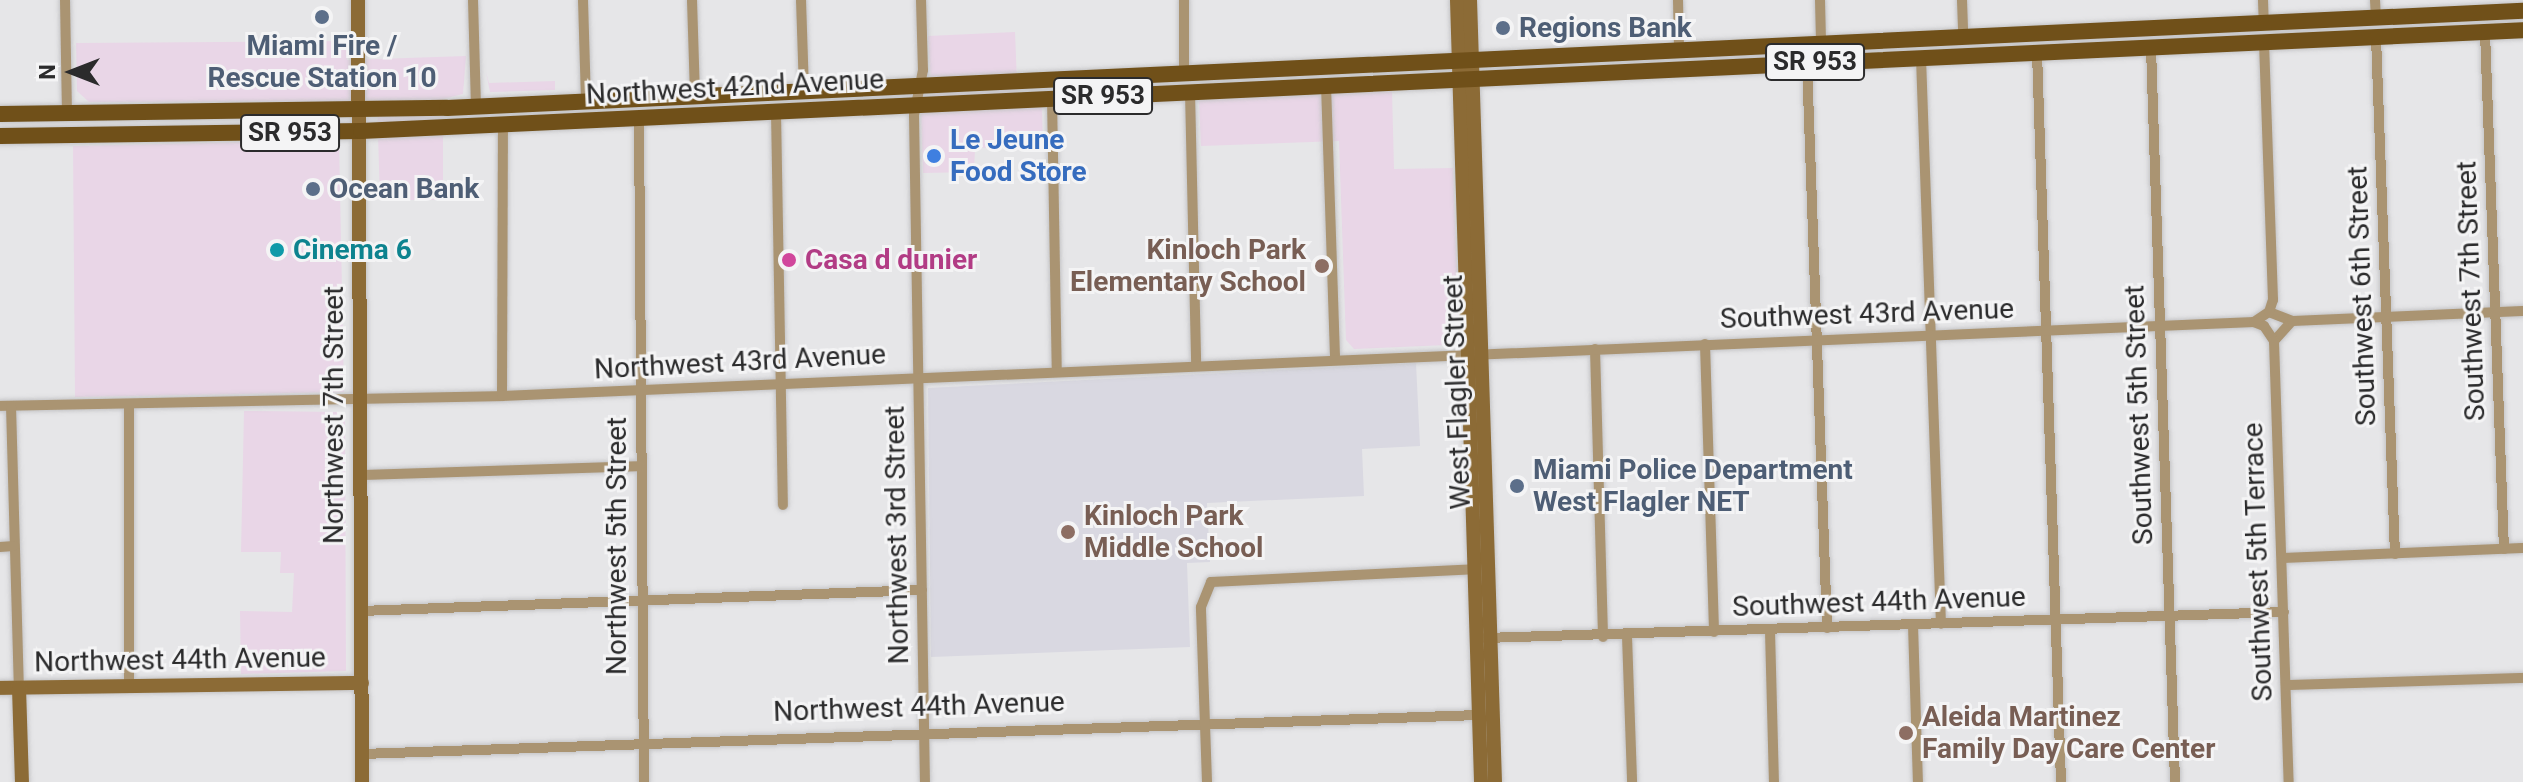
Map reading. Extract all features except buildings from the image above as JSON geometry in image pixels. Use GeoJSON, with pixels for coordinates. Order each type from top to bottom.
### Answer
{"type":"FeatureCollection","features":[{"type":"Feature","properties":{"kind":"main road","name":"Northwest 7th Street"},"geometry":{"type":"LineString","coordinates":[[358,0],[361,110],[359,401],[362,782]]}},
{"type":"Feature","properties":{"kind":"main road","name":"West Flagler Street"},"geometry":{"type":"LineString","coordinates":[[1457,0],[1465,59]]}},
{"type":"Feature","properties":{"kind":"main road","name":"West Flagler Street"},"geometry":{"type":"LineString","coordinates":[[1470,0],[1465,77],[1474,355],[1495,782]]}},
{"type":"Feature","properties":{"kind":"main road","name":"SR 953"},"geometry":{"type":"LineString","coordinates":[[1465,59],[2376,18],[2463,7],[2523,11]]}},
{"type":"Feature","properties":{"kind":"main road"},"geometry":{"type":"LineString","coordinates":[[2238,24],[2264,42]]}},
{"type":"Feature","properties":{"kind":"main road","name":"SR 953"},"geometry":{"type":"LineString","coordinates":[[1465,77],[2523,30]]}},
{"type":"Feature","properties":{"kind":"main road"},"geometry":{"type":"LineString","coordinates":[[2056,52],[2070,44],[2078,31]]}},
{"type":"Feature","properties":{"kind":"main road"},"geometry":{"type":"LineString","coordinates":[[1807,63],[1825,42]]}},
{"type":"Feature","properties":{"kind":"main road"},"geometry":{"type":"LineString","coordinates":[[1679,69],[1690,58],[1717,47]]}},
{"type":"Feature","properties":{"kind":"main road"},"geometry":{"type":"LineString","coordinates":[[1645,70],[1671,60],[1679,49]]}},
{"type":"Feature","properties":{"kind":"main road","name":"Northwest 42nd Avenue"},"geometry":{"type":"LineString","coordinates":[[0,114],[476,106],[1465,59]]}},
{"type":"Feature","properties":{"kind":"main road"},"geometry":{"type":"LineString","coordinates":[[1190,92],[1218,70]]}},
{"type":"Feature","properties":{"kind":"main road","name":"Northwest 42nd Avenue"},"geometry":{"type":"LineString","coordinates":[[0,136],[361,131],[1465,77]]}},
{"type":"Feature","properties":{"kind":"main road"},"geometry":{"type":"LineString","coordinates":[[639,118],[651,105],[677,96]]}},
{"type":"Feature","properties":{"kind":"main road"},"geometry":{"type":"LineString","coordinates":[[550,123],[574,112],[586,100]]}},
{"type":"Feature","properties":{"kind":"main road"},"geometry":{"type":"LineString","coordinates":[[33,136],[58,125],[67,113]]}},
{"type":"Feature","properties":{"kind":"main road"},"geometry":{"type":"LineString","coordinates":[[64,136],[77,123],[102,113]]}},
{"type":"Feature","properties":{"kind":"main road","name":"West Flagler Street"},"geometry":{"type":"LineString","coordinates":[[1474,355],[1474,569],[1481,782]]}},
{"type":"Feature","properties":{"kind":"main road","name":"Northwest 44th Avenue"},"geometry":{"type":"LineString","coordinates":[[0,688],[362,683]]}},
{"type":"Feature","properties":{"kind":"main road"},"geometry":{"type":"LineString","coordinates":[[19,688],[22,782]]}},
{"type":"Feature","properties":{"kind":"main road"},"geometry":{"type":"LineString","coordinates":[[1479,715],[1494,736]]}},
{"type":"Feature","properties":{"kind":"street"},"geometry":{"type":"LineString","coordinates":[[65,0],[67,113]]}},
{"type":"Feature","properties":{"kind":"street"},"geometry":{"type":"LineString","coordinates":[[473,0],[476,106]]}},
{"type":"Feature","properties":{"kind":"street"},"geometry":{"type":"LineString","coordinates":[[583,0],[586,100]]}},
{"type":"Feature","properties":{"kind":"street"},"geometry":{"type":"LineString","coordinates":[[692,0],[695,95]]}},
{"type":"Feature","properties":{"kind":"street"},"geometry":{"type":"LineString","coordinates":[[801,0],[804,90]]}},
{"type":"Feature","properties":{"kind":"street","name":"Northwest 3rd Street"},"geometry":{"type":"LineString","coordinates":[[921,0],[920,84],[916,104],[925,782]]}},
{"type":"Feature","properties":{"kind":"street"},"geometry":{"type":"LineString","coordinates":[[1184,0],[1184,71]]}},
{"type":"Feature","properties":{"kind":"street"},"geometry":{"type":"LineString","coordinates":[[1678,0],[1679,49]]}},
{"type":"Feature","properties":{"kind":"street"},"geometry":{"type":"LineString","coordinates":[[1820,0],[1825,42]]}},
{"type":"Feature","properties":{"kind":"street"},"geometry":{"type":"LineString","coordinates":[[1962,0],[1963,36]]}},
{"type":"Feature","properties":{"kind":"street"},"geometry":{"type":"LineString","coordinates":[[2263,0],[2264,23]]}},
{"type":"Feature","properties":{"kind":"street"},"geometry":{"type":"LineString","coordinates":[[2375,0],[2376,18]]}},
{"type":"Feature","properties":{"kind":"street","name":"Southwest 7th Street"},"geometry":{"type":"LineString","coordinates":[[2485,32],[2504,549]]}},
{"type":"Feature","properties":{"kind":"street","name":"Southwest 6th Street"},"geometry":{"type":"LineString","coordinates":[[2376,37],[2395,554]]}},
{"type":"Feature","properties":{"kind":"street","name":"Southwest 5th Terrace"},"geometry":{"type":"LineString","coordinates":[[2264,42],[2289,782]]}},
{"type":"Feature","properties":{"kind":"street","name":"Southwest 5th Street"},"geometry":{"type":"LineString","coordinates":[[2151,47],[2175,782]]}},
{"type":"Feature","properties":{"kind":"street"},"geometry":{"type":"LineString","coordinates":[[2037,52],[2061,782]]}},
{"type":"Feature","properties":{"kind":"street"},"geometry":{"type":"LineString","coordinates":[[1921,58],[1941,624]]}},
{"type":"Feature","properties":{"kind":"street"},"geometry":{"type":"LineString","coordinates":[[1807,63],[1827,628]]}},
{"type":"Feature","properties":{"kind":"street"},"geometry":{"type":"LineString","coordinates":[[1326,85],[1335,360]]}},
{"type":"Feature","properties":{"kind":"street"},"geometry":{"type":"LineString","coordinates":[[1190,92],[1196,366]]}},
{"type":"Feature","properties":{"kind":"street"},"geometry":{"type":"LineString","coordinates":[[1052,98],[1057,372]]}},
{"type":"Feature","properties":{"kind":"street"},"geometry":{"type":"LineString","coordinates":[[776,112],[783,505]]}},
{"type":"Feature","properties":{"kind":"street","name":"Northwest 5th Street"},"geometry":{"type":"LineString","coordinates":[[639,118],[638,601],[644,782]]}},
{"type":"Feature","properties":{"kind":"street"},"geometry":{"type":"LineString","coordinates":[[502,396],[503,125]]}},
{"type":"Feature","properties":{"kind":"street","name":"Southwest 43rd Avenue"},"geometry":{"type":"LineString","coordinates":[[1474,355],[2523,311]]}},
{"type":"Feature","properties":{"kind":"street"},"geometry":{"type":"LineString","coordinates":[[1705,344],[1714,632]]}},
{"type":"Feature","properties":{"kind":"street"},"geometry":{"type":"LineString","coordinates":[[1595,349],[1603,637]]}},
{"type":"Feature","properties":{"kind":"street","name":"Northwest 43rd Avenue"},"geometry":{"type":"LineString","coordinates":[[6,406],[359,401],[1474,355]]}},
{"type":"Feature","properties":{"kind":"street"},"geometry":{"type":"LineString","coordinates":[[129,404],[129,686]]}},
{"type":"Feature","properties":{"kind":"street"},"geometry":{"type":"LineString","coordinates":[[6,406],[19,688]]}},
{"type":"Feature","properties":{"kind":"street"},"geometry":{"type":"LineString","coordinates":[[360,475],[640,466]]}},
{"type":"Feature","properties":{"kind":"street"},"geometry":{"type":"LineString","coordinates":[[0,547],[14,546]]}},
{"type":"Feature","properties":{"kind":"street"},"geometry":{"type":"LineString","coordinates":[[2282,558],[2523,548]]}},
{"type":"Feature","properties":{"kind":"street"},"geometry":{"type":"LineString","coordinates":[[1207,782],[1201,607],[1207,586],[1219,579],[1474,569]]}},
{"type":"Feature","properties":{"kind":"street"},"geometry":{"type":"LineString","coordinates":[[361,611],[922,590]]}},
{"type":"Feature","properties":{"kind":"street","name":"Southwest 44th Avenue"},"geometry":{"type":"LineString","coordinates":[[1476,633],[1490,640],[2284,612]]}},
{"type":"Feature","properties":{"kind":"street"},"geometry":{"type":"LineString","coordinates":[[1913,625],[1918,782]]}},
{"type":"Feature","properties":{"kind":"street"},"geometry":{"type":"LineString","coordinates":[[1770,631],[1774,782]]}},
{"type":"Feature","properties":{"kind":"street"},"geometry":{"type":"LineString","coordinates":[[1627,636],[1632,782]]}},
{"type":"Feature","properties":{"kind":"street"},"geometry":{"type":"LineString","coordinates":[[2286,685],[2523,678]]}},
{"type":"Feature","properties":{"kind":"street","name":"Northwest 44th Avenue"},"geometry":{"type":"LineString","coordinates":[[362,754],[1205,722],[1479,715]]}},
{"type":"Feature","properties":{"kind":"shaded area"},"geometry":{"type":"Polygon","coordinates":[[[1015,32],[1018,108],[1042,107],[1043,146],[975,148],[974,172],[923,173],[921,112],[933,111],[928,36],[1015,32]]]}},
{"type":"Feature","properties":{"kind":"shaded area"},"geometry":{"type":"Polygon","coordinates":[[[346,41],[347,60],[466,56],[463,94],[443,99],[443,200],[380,200],[377,101],[89,102],[77,91],[76,43],[346,41]]]}},
{"type":"Feature","properties":{"kind":"shaded area"},"geometry":{"type":"Polygon","coordinates":[[[486,72],[489,83],[555,81],[555,90],[490,92],[486,72]]]}},
{"type":"Feature","properties":{"kind":"shaded area"},"geometry":{"type":"Polygon","coordinates":[[[1392,91],[1394,169],[1453,168],[1459,335],[1446,345],[1354,349],[1346,340],[1339,141],[1201,146],[1199,100],[1392,91]]]}},
{"type":"Feature","properties":{"kind":"shaded area"},"geometry":{"type":"Polygon","coordinates":[[[339,140],[344,392],[75,397],[73,146],[339,140]]]}},
{"type":"Feature","properties":{"kind":"shaded area","name":"Kinloch Park Middle School"},"geometry":{"type":"Polygon","coordinates":[[[1416,363],[1420,446],[1362,449],[1364,496],[1207,503],[1210,562],[1187,563],[1190,647],[931,657],[928,388],[1416,363]]]}},
{"type":"Feature","properties":{"kind":"shaded area"},"geometry":{"type":"Polygon","coordinates":[[[244,411],[341,412],[345,418],[346,671],[241,674],[240,611],[292,612],[294,573],[280,573],[281,552],[241,552],[244,411]]]}},
{"type":"Feature","properties":{"kind":"place","name":"Miami Fire / Rescue Station 10"},"geometry":{"type":"Point","coordinates":[322,17]}},
{"type":"Feature","properties":{"kind":"place","name":"Regions Bank"},"geometry":{"type":"Point","coordinates":[1503,28]}},
{"type":"Feature","properties":{"kind":"place","name":"Le Jeune Food Store"},"geometry":{"type":"Point","coordinates":[934,156]}},
{"type":"Feature","properties":{"kind":"place","name":"Ocean Bank"},"geometry":{"type":"Point","coordinates":[313,189]}},
{"type":"Feature","properties":{"kind":"place","name":"Cinema 6"},"geometry":{"type":"Point","coordinates":[277,250]}},
{"type":"Feature","properties":{"kind":"place","name":"Casa d dunier"},"geometry":{"type":"Point","coordinates":[789,260]}},
{"type":"Feature","properties":{"kind":"place","name":"Kinloch Park Elementary School"},"geometry":{"type":"Point","coordinates":[1322,266]}},
{"type":"Feature","properties":{"kind":"place","name":"Miami Police Department West Flagler NET"},"geometry":{"type":"Point","coordinates":[1517,486]}},
{"type":"Feature","properties":{"kind":"place","name":"Kinloch Park Middle School"},"geometry":{"type":"Point","coordinates":[1068,532]}},
{"type":"Feature","properties":{"kind":"place","name":"Aleida Martinez Family Day Care Center"},"geometry":{"type":"Point","coordinates":[1906,733]}}]}
